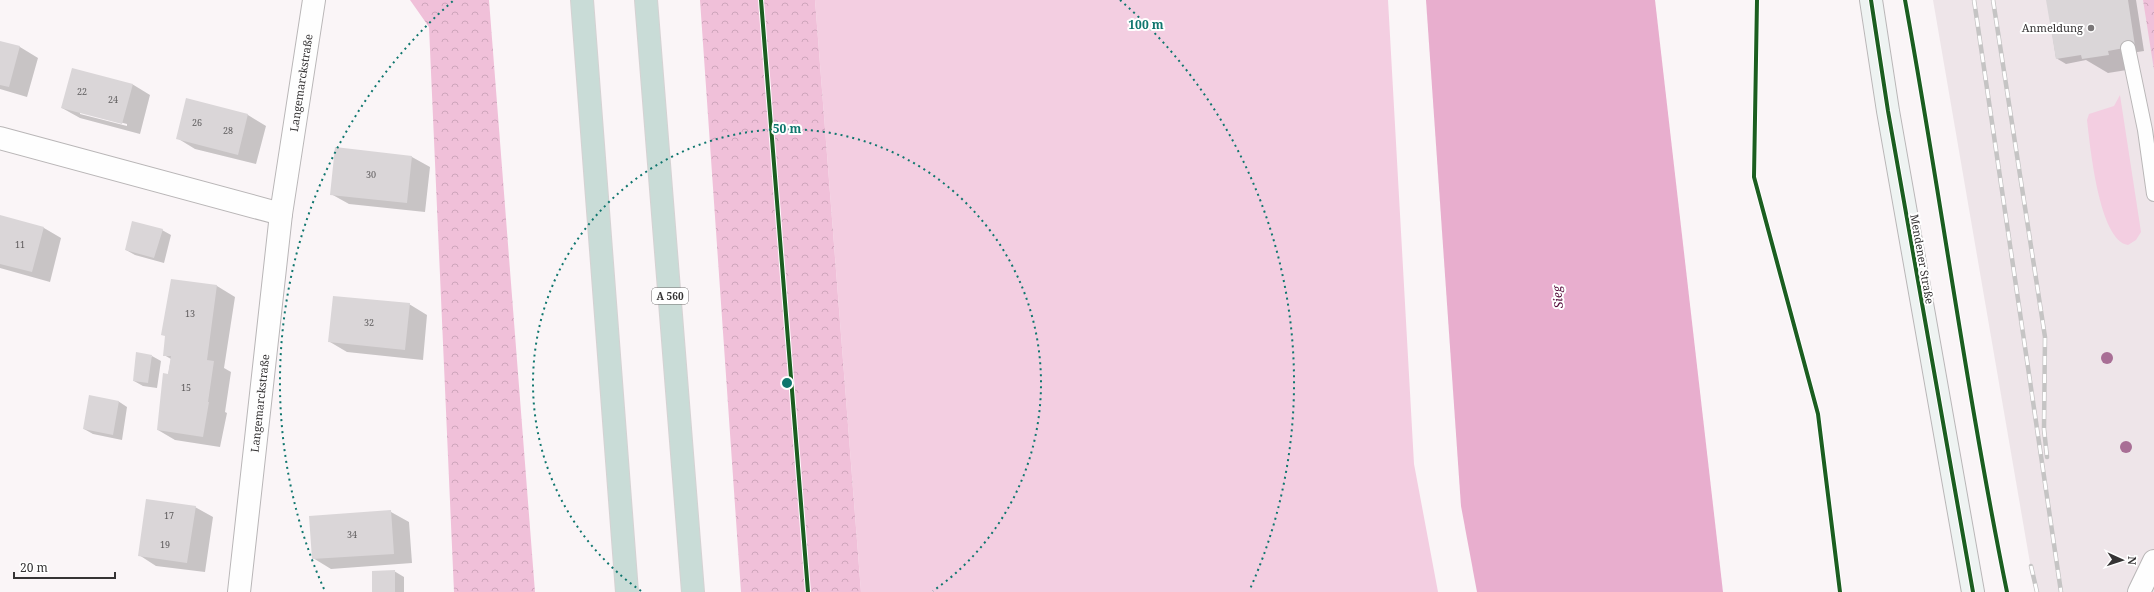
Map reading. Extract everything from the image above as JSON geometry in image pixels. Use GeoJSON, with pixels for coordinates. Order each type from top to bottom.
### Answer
{"type":"FeatureCollection","features":[{"type":"Feature","properties":{"kind":"highway"},"geometry":{"type":"LineString","coordinates":[[582,0],[627,592]]}},
{"type":"Feature","properties":{"kind":"highway","name":"A 560"},"geometry":{"type":"LineString","coordinates":[[646,0],[693,592]]}},
{"type":"Feature","properties":{"kind":"street","name":"Langemarckstraße"},"geometry":{"type":"LineString","coordinates":[[239,592],[281,214],[314,0]]}},
{"type":"Feature","properties":{"kind":"street","name":"Mendener Straße"},"geometry":{"type":"LineString","coordinates":[[1872,0],[1888,111],[1973,592]]}},
{"type":"Feature","properties":{"kind":"street"},"geometry":{"type":"LineString","coordinates":[[0,138],[281,214]]}},
{"type":"Feature","properties":{"kind":"street"},"geometry":{"type":"LineString","coordinates":[[2140,592],[2154,561]]}},
{"type":"Feature","properties":{"kind":"lane"},"geometry":{"type":"LineString","coordinates":[[2128,48],[2144,130],[2154,194]]}},
{"type":"Feature","properties":{"kind":"shaded area"},"geometry":{"type":"Polygon","coordinates":[[[815,0],[1388,0],[1414,464],[1438,592],[861,592],[815,0]]]}},
{"type":"Feature","properties":{"kind":"shaded area"},"geometry":{"type":"Polygon","coordinates":[[[1933,0],[2154,0],[2154,592],[2035,592],[1933,0]]]}},
{"type":"Feature","properties":{"kind":"shaded area"},"geometry":{"type":"Polygon","coordinates":[[[2120,95],[2141,232],[2136,240],[2128,245],[2118,240],[2110,227],[2103,210],[2094,169],[2087,120],[2089,114],[2114,106],[2120,95]]]}},
{"type":"Feature","properties":{"kind":"green space"},"geometry":{"type":"Polygon","coordinates":[[[410,0],[489,0],[535,592],[454,592],[429,27],[410,0]]]}},
{"type":"Feature","properties":{"kind":"green space"},"geometry":{"type":"Polygon","coordinates":[[[700,0],[815,0],[861,592],[741,592],[700,0]]]}},
{"type":"Feature","properties":{"kind":"green space"},"geometry":{"type":"Polygon","coordinates":[[[2143,0],[2154,0],[2154,70],[2143,0]]]}},
{"type":"Feature","properties":{"kind":"water","name":"Sieg"},"geometry":{"type":"Polygon","coordinates":[[[1426,0],[1655,0],[1723,592],[1477,592],[1461,506],[1426,0]]]}},
{"type":"Feature","properties":{"kind":"building"},"geometry":{"type":"Polygon","coordinates":[[[2046,0],[2128,0],[2135,46],[2108,51],[2109,55],[2082,59],[2081,55],[2056,59],[2046,0]]]}},
{"type":"Feature","properties":{"kind":"building"},"geometry":{"type":"Polygon","coordinates":[[[0,41],[20,46],[9,87],[0,85],[0,41]]]}},
{"type":"Feature","properties":{"kind":"building"},"geometry":{"type":"Polygon","coordinates":[[[72,68],[133,84],[122,124],[61,108],[72,68]]]}},
{"type":"Feature","properties":{"kind":"building"},"geometry":{"type":"Polygon","coordinates":[[[186,98],[248,114],[238,155],[176,139],[186,98]]]}},
{"type":"Feature","properties":{"kind":"building"},"geometry":{"type":"Polygon","coordinates":[[[335,147],[412,156],[407,203],[330,195],[335,147]]]}},
{"type":"Feature","properties":{"kind":"building"},"geometry":{"type":"Polygon","coordinates":[[[0,215],[44,227],[32,272],[0,264],[0,215]]]}},
{"type":"Feature","properties":{"kind":"building"},"geometry":{"type":"Polygon","coordinates":[[[132,221],[163,229],[154,258],[125,250],[132,221]]]}},
{"type":"Feature","properties":{"kind":"building"},"geometry":{"type":"Polygon","coordinates":[[[171,279],[217,285],[207,360],[214,361],[203,437],[157,430],[163,373],[168,374],[171,356],[163,356],[165,336],[161,335],[171,279]]]}},
{"type":"Feature","properties":{"kind":"building"},"geometry":{"type":"Polygon","coordinates":[[[333,296],[410,303],[405,350],[328,342],[333,296]]]}},
{"type":"Feature","properties":{"kind":"building"},"geometry":{"type":"Polygon","coordinates":[[[136,352],[152,355],[148,383],[133,381],[136,352]]]}},
{"type":"Feature","properties":{"kind":"building"},"geometry":{"type":"Polygon","coordinates":[[[89,395],[119,401],[113,435],[83,429],[89,395]]]}},
{"type":"Feature","properties":{"kind":"building"},"geometry":{"type":"Polygon","coordinates":[[[146,499],[196,506],[187,563],[138,556],[146,499]]]}},
{"type":"Feature","properties":{"kind":"building"},"geometry":{"type":"Polygon","coordinates":[[[391,510],[394,554],[312,559],[309,516],[391,510]]]}},
{"type":"Feature","properties":{"kind":"building"},"geometry":{"type":"Polygon","coordinates":[[[395,570],[395,592],[372,592],[372,571],[395,570]]]}},
{"type":"Feature","properties":{"kind":"railway"},"geometry":{"type":"LineString","coordinates":[[1974,0],[2061,592]]}},
{"type":"Feature","properties":{"kind":"railway"},"geometry":{"type":"LineString","coordinates":[[1993,0],[2045,337],[2044,429],[2047,457]]}},
{"type":"Feature","properties":{"kind":"railway"},"geometry":{"type":"LineString","coordinates":[[2031,566],[2037,592]]}},
{"type":"Feature","properties":{"kind":"cycle path"},"geometry":{"type":"LineString","coordinates":[[761,0],[808,592]]}},
{"type":"Feature","properties":{"kind":"cycle path"},"geometry":{"type":"LineString","coordinates":[[1757,0],[1754,177],[1818,414],[1840,592]]}},
{"type":"Feature","properties":{"kind":"cycle path"},"geometry":{"type":"LineString","coordinates":[[1871,0],[1888,111],[1973,592]]}},
{"type":"Feature","properties":{"kind":"cycle path"},"geometry":{"type":"LineString","coordinates":[[1905,0],[1979,445],[2007,592]]}},
{"type":"Feature","properties":{"kind":"place","name":"Anmeldung"},"geometry":{"type":"Point","coordinates":[2091,28]}}]}
